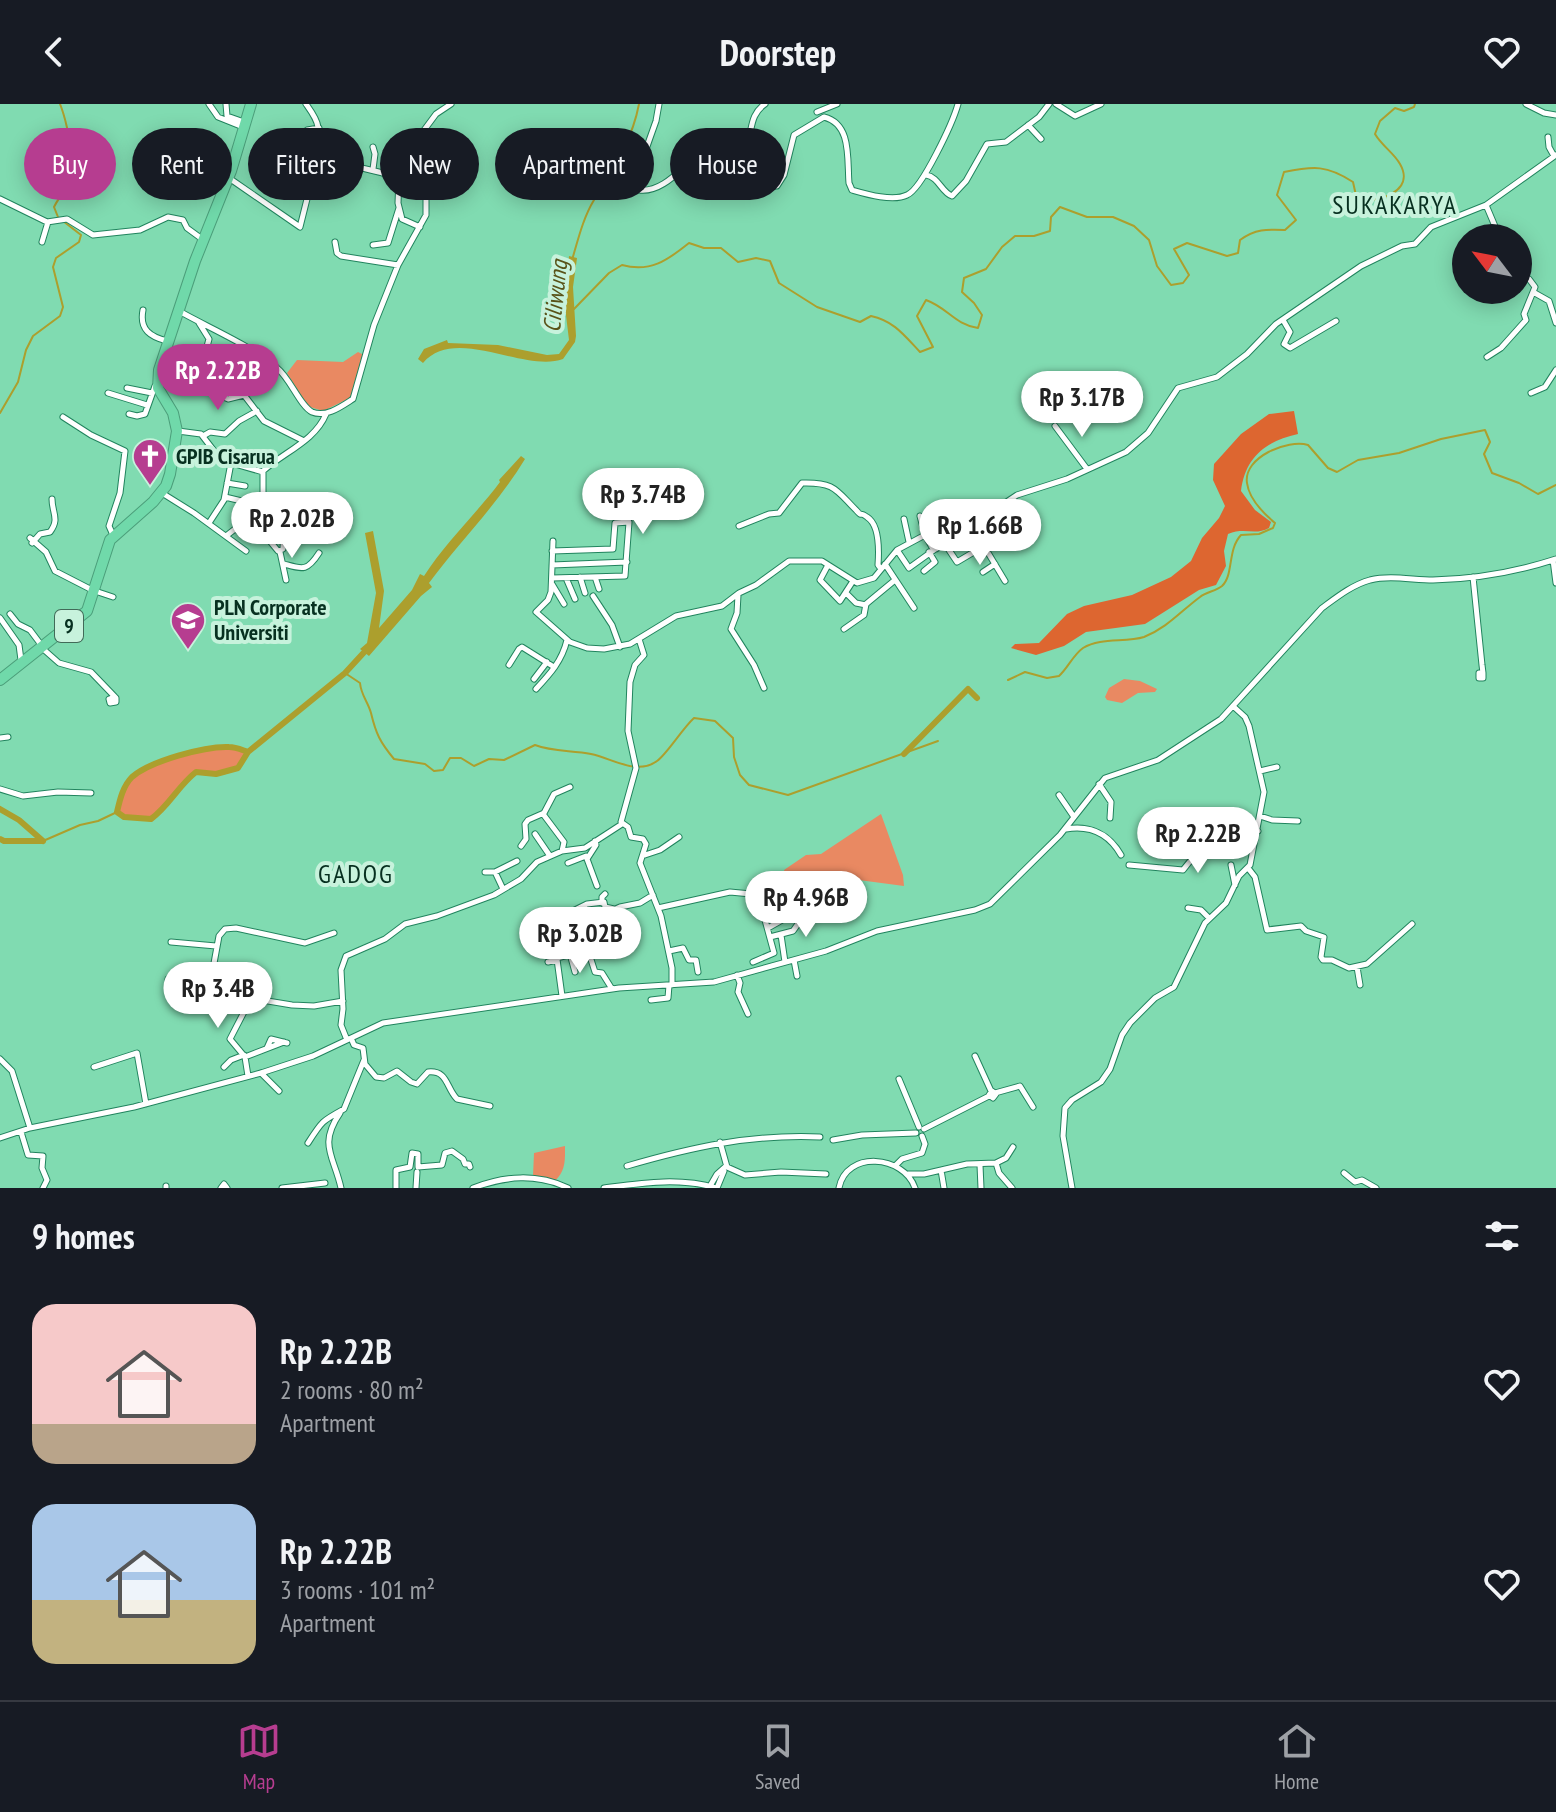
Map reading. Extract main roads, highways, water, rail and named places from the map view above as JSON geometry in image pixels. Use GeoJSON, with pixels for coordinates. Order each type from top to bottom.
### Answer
{"type":"FeatureCollection","features":[{"type":"Feature","properties":{"kind":"highway","name":"9"},"geometry":{"type":"LineString","coordinates":[[1,679],[83,615],[95,591],[114,535],[161,493],[170,474],[177,431],[174,417],[157,382],[178,310],[229,176],[251,104]]}},
{"type":"Feature","properties":{"kind":"waterway"},"geometry":{"type":"LineString","coordinates":[[58,217],[54,207],[64,191],[108,150],[105,146],[75,144],[60,104]]}},
{"type":"Feature","properties":{"kind":"waterway","name":"Ciliwung"},"geometry":{"type":"LineString","coordinates":[[572,260],[587,214],[627,142],[639,104]]}},
{"type":"Feature","properties":{"kind":"waterway"},"geometry":{"type":"LineString","coordinates":[[574,309],[609,273],[622,265],[650,266],[674,255],[689,243],[704,248],[721,248],[738,262],[756,258],[770,261],[779,283],[817,307],[860,322],[871,316],[886,321],[920,352],[933,347],[917,316],[926,300],[963,323],[978,328],[982,315],[962,292],[964,278],[986,269],[1002,247],[1015,236],[1034,236],[1050,231],[1051,217],[1060,207],[1087,217],[1113,217],[1134,226],[1149,240],[1157,266],[1171,285],[1183,283],[1189,275],[1174,249],[1187,243],[1227,256],[1238,253],[1240,240],[1246,236],[1261,230],[1285,230],[1296,220],[1277,195],[1284,172],[1312,168],[1335,172],[1353,182],[1357,200],[1374,200],[1392,194],[1403,182],[1404,174],[1400,164],[1375,134],[1380,121],[1395,108],[1404,111],[1415,104]]}},
{"type":"Feature","properties":{"kind":"waterway"},"geometry":{"type":"LineString","coordinates":[[0,413],[18,382],[33,336],[60,316],[63,307],[53,267],[56,258],[79,242],[81,235],[63,221]]}},
{"type":"Feature","properties":{"kind":"waterway"},"geometry":{"type":"LineString","coordinates":[[1008,680],[1025,672],[1047,678],[1059,676],[1083,648],[1097,642],[1144,637],[1167,624],[1202,595],[1222,586],[1241,535],[1259,534],[1273,528],[1275,523],[1261,510],[1247,483],[1252,465],[1268,452],[1279,448],[1308,445],[1328,468],[1337,472],[1358,460],[1399,453],[1441,439],[1485,430],[1490,442],[1484,454],[1492,473],[1538,494],[1556,485]]}},
{"type":"Feature","properties":{"kind":"waterway","name":"Ciliwung"},"geometry":{"type":"LineString","coordinates":[[248,752],[219,747],[151,765],[129,781],[117,812],[124,817],[151,819],[196,772],[216,774],[238,768],[248,752],[345,673],[368,648]]}},
{"type":"Feature","properties":{"kind":"waterway"},"geometry":{"type":"LineString","coordinates":[[345,673],[360,683],[377,732],[394,759],[425,764],[434,771],[443,770],[450,758],[461,758],[474,766],[489,759],[504,760],[535,745],[591,754],[641,767],[661,758],[694,718],[715,721],[733,738],[734,757],[740,775],[749,785],[788,795],[938,741]]}},
{"type":"Feature","properties":{"kind":"waterway"},"geometry":{"type":"LineString","coordinates":[[904,754],[968,689],[977,698]]}},
{"type":"Feature","properties":{"kind":"waterway"},"geometry":{"type":"LineString","coordinates":[[0,809],[19,820],[43,841]]}},
{"type":"Feature","properties":{"kind":"waterway","name":"Ciliwung"},"geometry":{"type":"LineString","coordinates":[[43,841],[117,812]]}},
{"type":"Feature","properties":{"kind":"waterway"},"geometry":{"type":"LineString","coordinates":[[0,839],[43,841]]}},
{"type":"Feature","properties":{"kind":"place","name":"GPIB Cisarua"},"geometry":{"type":"Point","coordinates":[150,487]}},
{"type":"Feature","properties":{"kind":"place","name":"PLN Corporate Universiti"},"geometry":{"type":"Point","coordinates":[188,651]}},
{"type":"Feature","properties":{"kind":"district","name":"SUKAKARYA"},"geometry":{"type":"Point","coordinates":[1395,204]}},
{"type":"Feature","properties":{"kind":"district","name":"GADOG"},"geometry":{"type":"Point","coordinates":[356,873]}}]}
